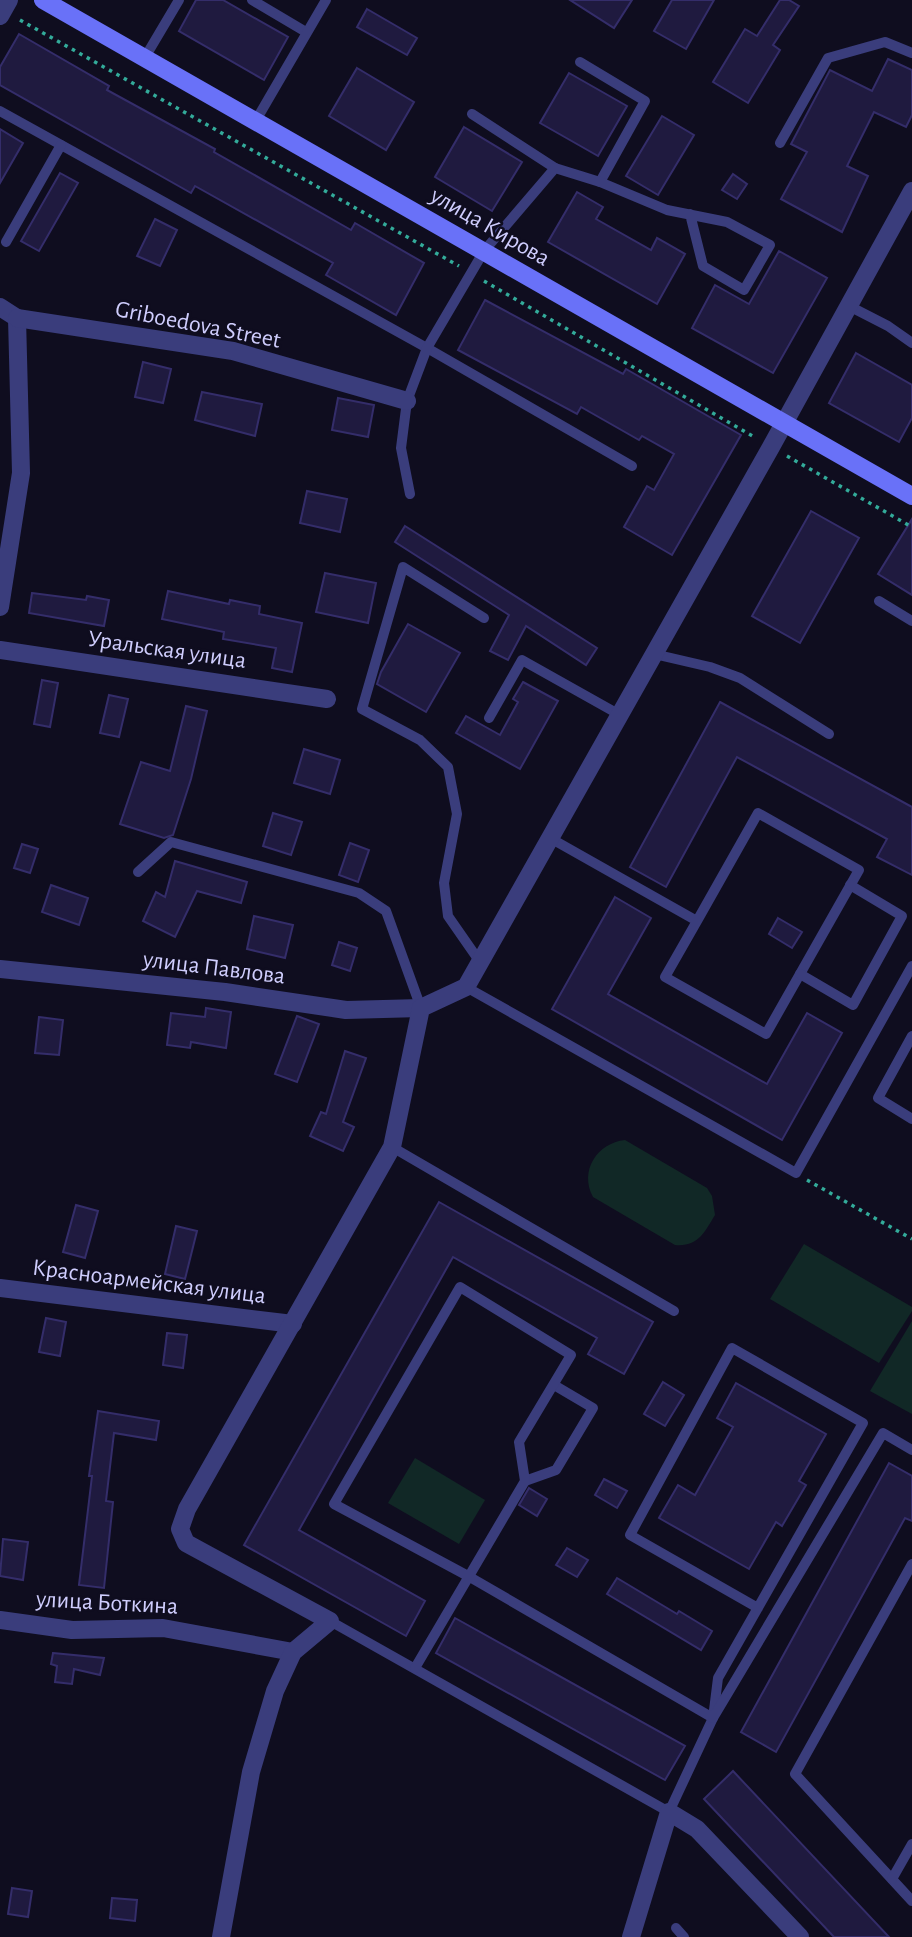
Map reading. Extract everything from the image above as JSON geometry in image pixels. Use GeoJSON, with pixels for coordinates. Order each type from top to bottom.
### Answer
{"type":"FeatureCollection","features":[{"type":"Feature","properties":{"kind":"main road","name":"улица Кирова"},"geometry":{"type":"LineString","coordinates":[[43,0],[912,496]]}},
{"type":"Feature","properties":{"kind":"street"},"geometry":{"type":"LineString","coordinates":[[0,16],[9,0]]}},
{"type":"Feature","properties":{"kind":"street"},"geometry":{"type":"LineString","coordinates":[[221,1937],[251,1772],[275,1691],[293,1652],[330,1621],[186,1544],[180,1529],[187,1509],[392,1147],[421,1008],[466,987],[784,425],[912,191]]}},
{"type":"Feature","properties":{"kind":"street"},"geometry":{"type":"LineString","coordinates":[[0,307],[17,318],[21,473],[0,607]]}},
{"type":"Feature","properties":{"kind":"street","name":"Griboedova Street"},"geometry":{"type":"LineString","coordinates":[[17,318],[233,351],[407,401]]}},
{"type":"Feature","properties":{"kind":"street","name":"Уральская улица"},"geometry":{"type":"LineString","coordinates":[[0,650],[327,699]]}},
{"type":"Feature","properties":{"kind":"street","name":"улица Павлова"},"geometry":{"type":"LineString","coordinates":[[0,969],[225,992],[346,1010],[421,1008]]}},
{"type":"Feature","properties":{"kind":"street","name":"Красноармейская улица"},"geometry":{"type":"LineString","coordinates":[[0,1289],[293,1324]]}},
{"type":"Feature","properties":{"kind":"street","name":"улица Боткина"},"geometry":{"type":"LineString","coordinates":[[0,1620],[72,1630],[163,1628],[293,1652]]}},
{"type":"Feature","properties":{"kind":"street"},"geometry":{"type":"LineString","coordinates":[[631,1937],[669,1812],[697,1829],[800,1937]]}},
{"type":"Feature","properties":{"kind":"lane"},"geometry":{"type":"LineString","coordinates":[[144,59],[179,0]]}},
{"type":"Feature","properties":{"kind":"lane"},"geometry":{"type":"LineString","coordinates":[[252,0],[306,32]]}},
{"type":"Feature","properties":{"kind":"lane"},"geometry":{"type":"LineString","coordinates":[[255,122],[326,0]]}},
{"type":"Feature","properties":{"kind":"lane"},"geometry":{"type":"LineString","coordinates":[[780,143],[828,58],[886,42],[912,53]]}},
{"type":"Feature","properties":{"kind":"lane"},"geometry":{"type":"LineString","coordinates":[[580,62],[645,101],[600,182]]}},
{"type":"Feature","properties":{"kind":"lane"},"geometry":{"type":"LineString","coordinates":[[0,111],[427,348],[632,466]]}},
{"type":"Feature","properties":{"kind":"lane"},"geometry":{"type":"LineString","coordinates":[[472,114],[555,168],[600,182],[667,211],[690,214],[727,222],[770,245],[744,290],[703,266],[690,214]]}},
{"type":"Feature","properties":{"kind":"lane"},"geometry":{"type":"LineString","coordinates":[[6,242],[61,145]]}},
{"type":"Feature","properties":{"kind":"lane"},"geometry":{"type":"LineString","coordinates":[[410,494],[401,448],[407,401],[427,348],[484,251],[555,168]]}},
{"type":"Feature","properties":{"kind":"lane"},"geometry":{"type":"LineString","coordinates":[[849,306],[888,326],[912,343]]}},
{"type":"Feature","properties":{"kind":"lane"},"geometry":{"type":"LineString","coordinates":[[480,962],[448,916],[444,883],[457,814],[448,767],[420,740],[362,709],[403,567],[484,618]]}},
{"type":"Feature","properties":{"kind":"lane"},"geometry":{"type":"LineString","coordinates":[[879,601],[912,621]]}},
{"type":"Feature","properties":{"kind":"lane"},"geometry":{"type":"LineString","coordinates":[[654,654],[710,667],[740,678],[829,734]]}},
{"type":"Feature","properties":{"kind":"lane"},"geometry":{"type":"LineString","coordinates":[[489,718],[522,660],[620,715]]}},
{"type":"Feature","properties":{"kind":"lane"},"geometry":{"type":"LineString","coordinates":[[758,813],[859,870],[850,885],[766,1034],[665,977],[758,813]]}},
{"type":"Feature","properties":{"kind":"lane"},"geometry":{"type":"LineString","coordinates":[[550,838],[697,921]]}},
{"type":"Feature","properties":{"kind":"lane"},"geometry":{"type":"LineString","coordinates":[[138,872],[171,842],[359,893],[386,911],[421,1008]]}},
{"type":"Feature","properties":{"kind":"lane"},"geometry":{"type":"LineString","coordinates":[[800,974],[853,1005],[902,916],[850,885]]}},
{"type":"Feature","properties":{"kind":"lane"},"geometry":{"type":"LineString","coordinates":[[466,987],[796,1173],[912,966]]}},
{"type":"Feature","properties":{"kind":"lane"},"geometry":{"type":"LineString","coordinates":[[912,1035],[878,1098],[912,1119]]}},
{"type":"Feature","properties":{"kind":"lane"},"geometry":{"type":"LineString","coordinates":[[392,1147],[674,1311]]}},
{"type":"Feature","properties":{"kind":"lane"},"geometry":{"type":"LineString","coordinates":[[415,1668],[468,1576],[525,1480],[519,1442],[571,1355],[460,1287],[334,1504],[468,1576],[713,1718]]}},
{"type":"Feature","properties":{"kind":"lane"},"geometry":{"type":"LineString","coordinates":[[713,1718],[718,1678],[758,1608],[863,1423],[732,1348],[630,1535],[758,1608]]}},
{"type":"Feature","properties":{"kind":"lane"},"geometry":{"type":"LineString","coordinates":[[525,1480],[556,1470],[593,1408],[554,1385]]}},
{"type":"Feature","properties":{"kind":"lane"},"geometry":{"type":"LineString","coordinates":[[330,1621],[669,1812],[713,1718],[883,1433],[912,1450]]}},
{"type":"Feature","properties":{"kind":"lane"},"geometry":{"type":"LineString","coordinates":[[912,1564],[795,1774],[912,1902]]}},
{"type":"Feature","properties":{"kind":"lane"},"geometry":{"type":"LineString","coordinates":[[892,1879],[912,1844]]}},
{"type":"Feature","properties":{"kind":"lane"},"geometry":{"type":"LineString","coordinates":[[676,1928],[684,1937]]}},
{"type":"Feature","properties":{"kind":"path"},"geometry":{"type":"LineString","coordinates":[[796,1173],[912,1239]]}},
{"type":"Feature","properties":{"kind":"green space"},"geometry":{"type":"Polygon","coordinates":[[[625,1140],[707,1188],[712,1196],[715,1215],[700,1238],[689,1244],[675,1245],[593,1197],[588,1178],[593,1160],[606,1147],[625,1140]]]}},
{"type":"Feature","properties":{"kind":"green space"},"geometry":{"type":"Polygon","coordinates":[[[804,1244],[912,1307],[879,1363],[770,1299],[804,1244]]]}},
{"type":"Feature","properties":{"kind":"green space"},"geometry":{"type":"Polygon","coordinates":[[[912,1321],[912,1414],[870,1391],[912,1321]]]}},
{"type":"Feature","properties":{"kind":"green space"},"geometry":{"type":"Polygon","coordinates":[[[415,1458],[485,1500],[459,1544],[388,1503],[415,1458]]]}},
{"type":"Feature","properties":{"kind":"building"},"geometry":{"type":"Polygon","coordinates":[[[196,0],[223,0],[288,37],[264,80],[179,31],[196,0]]]}},
{"type":"Feature","properties":{"kind":"building"},"geometry":{"type":"Polygon","coordinates":[[[570,0],[632,0],[614,28],[570,0]]]}},
{"type":"Feature","properties":{"kind":"building"},"geometry":{"type":"Polygon","coordinates":[[[672,0],[714,0],[686,49],[654,31],[672,0]]]}},
{"type":"Feature","properties":{"kind":"building"},"geometry":{"type":"Polygon","coordinates":[[[780,0],[789,0],[799,6],[773,45],[780,50],[748,103],[713,82],[745,29],[757,36],[780,0]]]}},
{"type":"Feature","properties":{"kind":"building"},"geometry":{"type":"Polygon","coordinates":[[[367,9],[417,38],[407,55],[357,27],[367,9]]]}},
{"type":"Feature","properties":{"kind":"building"},"geometry":{"type":"Polygon","coordinates":[[[19,34],[109,86],[107,90],[215,149],[214,152],[351,230],[355,223],[424,263],[396,315],[326,275],[333,263],[195,186],[191,193],[0,85],[0,67],[19,34]]]}},
{"type":"Feature","properties":{"kind":"building"},"geometry":{"type":"Polygon","coordinates":[[[888,59],[912,70],[912,115],[906,127],[874,112],[847,166],[868,176],[842,232],[781,199],[807,152],[791,144],[830,70],[872,91],[888,59]]]}},
{"type":"Feature","properties":{"kind":"building"},"geometry":{"type":"Polygon","coordinates":[[[357,68],[414,102],[386,150],[329,116],[357,68]]]}},
{"type":"Feature","properties":{"kind":"building"},"geometry":{"type":"Polygon","coordinates":[[[569,73],[627,106],[598,156],[540,123],[569,73]]]}},
{"type":"Feature","properties":{"kind":"building"},"geometry":{"type":"Polygon","coordinates":[[[662,116],[694,135],[658,195],[626,176],[662,116]]]}},
{"type":"Feature","properties":{"kind":"building"},"geometry":{"type":"Polygon","coordinates":[[[464,127],[522,162],[492,211],[435,177],[464,127]]]}},
{"type":"Feature","properties":{"kind":"building"},"geometry":{"type":"Polygon","coordinates":[[[0,129],[23,143],[0,183],[0,129]]]}},
{"type":"Feature","properties":{"kind":"building"},"geometry":{"type":"Polygon","coordinates":[[[60,173],[78,183],[39,251],[21,241],[60,173]]]}},
{"type":"Feature","properties":{"kind":"building"},"geometry":{"type":"Polygon","coordinates":[[[733,174],[747,184],[737,199],[722,190],[733,174]]]}},
{"type":"Feature","properties":{"kind":"building"},"geometry":{"type":"Polygon","coordinates":[[[577,192],[603,207],[596,219],[651,250],[657,238],[685,254],[657,304],[548,242],[577,192]]]}},
{"type":"Feature","properties":{"kind":"building"},"geometry":{"type":"Polygon","coordinates":[[[155,219],[177,230],[160,266],[137,256],[155,219]]]}},
{"type":"Feature","properties":{"kind":"building"},"geometry":{"type":"Polygon","coordinates":[[[779,251],[827,278],[773,373],[692,328],[715,285],[749,304],[779,251]]]}},
{"type":"Feature","properties":{"kind":"building"},"geometry":{"type":"Polygon","coordinates":[[[485,300],[623,374],[626,369],[741,435],[672,555],[624,527],[647,486],[654,490],[674,454],[642,436],[639,440],[581,407],[577,414],[458,350],[485,300]]]}},
{"type":"Feature","properties":{"kind":"building"},"geometry":{"type":"Polygon","coordinates":[[[856,353],[912,385],[912,418],[899,442],[829,403],[856,353]]]}},
{"type":"Feature","properties":{"kind":"building"},"geometry":{"type":"Polygon","coordinates":[[[143,362],[171,369],[163,403],[135,397],[143,362]]]}},
{"type":"Feature","properties":{"kind":"building"},"geometry":{"type":"Polygon","coordinates":[[[202,392],[262,404],[255,436],[195,420],[202,392]]]}},
{"type":"Feature","properties":{"kind":"building"},"geometry":{"type":"Polygon","coordinates":[[[338,398],[374,405],[368,437],[332,430],[338,398]]]}},
{"type":"Feature","properties":{"kind":"building"},"geometry":{"type":"Polygon","coordinates":[[[307,491],[347,499],[340,532],[300,523],[307,491]]]}},
{"type":"Feature","properties":{"kind":"building"},"geometry":{"type":"Polygon","coordinates":[[[811,511],[859,538],[800,643],[752,616],[811,511]]]}},
{"type":"Feature","properties":{"kind":"building"},"geometry":{"type":"Polygon","coordinates":[[[912,519],[912,595],[878,574],[912,519]]]}},
{"type":"Feature","properties":{"kind":"building"},"geometry":{"type":"Polygon","coordinates":[[[405,526],[597,648],[586,665],[526,626],[508,660],[490,651],[509,615],[395,542],[405,526]]]}},
{"type":"Feature","properties":{"kind":"building"},"geometry":{"type":"Polygon","coordinates":[[[325,573],[376,583],[368,623],[316,612],[325,573]]]}},
{"type":"Feature","properties":{"kind":"building"},"geometry":{"type":"Polygon","coordinates":[[[168,591],[229,604],[230,600],[260,606],[259,614],[302,623],[292,672],[272,668],[276,648],[223,639],[224,632],[162,619],[168,591]]]}},
{"type":"Feature","properties":{"kind":"building"},"geometry":{"type":"Polygon","coordinates":[[[32,593],[109,600],[104,626],[29,613],[32,593]]]}},
{"type":"Feature","properties":{"kind":"building"},"geometry":{"type":"Polygon","coordinates":[[[408,624],[460,653],[426,712],[377,684],[408,624]]]}},
{"type":"Feature","properties":{"kind":"building"},"geometry":{"type":"Polygon","coordinates":[[[42,680],[58,683],[50,727],[34,724],[42,680]]]}},
{"type":"Feature","properties":{"kind":"building"},"geometry":{"type":"Polygon","coordinates":[[[523,682],[558,701],[520,769],[456,733],[466,716],[500,735],[518,702],[513,699],[523,682]]]}},
{"type":"Feature","properties":{"kind":"building"},"geometry":{"type":"Polygon","coordinates":[[[109,695],[128,699],[119,737],[100,733],[109,695]]]}},
{"type":"Feature","properties":{"kind":"building"},"geometry":{"type":"Polygon","coordinates":[[[720,702],[912,807],[912,875],[877,857],[887,839],[737,757],[666,887],[630,867],[720,702]]]}},
{"type":"Feature","properties":{"kind":"building"},"geometry":{"type":"Polygon","coordinates":[[[186,706],[207,711],[191,779],[173,835],[164,838],[120,824],[141,762],[170,771],[186,706]]]}},
{"type":"Feature","properties":{"kind":"building"},"geometry":{"type":"Polygon","coordinates":[[[304,749],[340,760],[330,794],[294,783],[304,749]]]}},
{"type":"Feature","properties":{"kind":"building"},"geometry":{"type":"Polygon","coordinates":[[[273,813],[302,822],[291,855],[263,846],[273,813]]]}},
{"type":"Feature","properties":{"kind":"building"},"geometry":{"type":"Polygon","coordinates":[[[350,843],[369,850],[358,882],[339,875],[350,843]]]}},
{"type":"Feature","properties":{"kind":"building"},"geometry":{"type":"Polygon","coordinates":[[[22,844],[38,849],[30,873],[14,868],[22,844]]]}},
{"type":"Feature","properties":{"kind":"building"},"geometry":{"type":"Polygon","coordinates":[[[175,861],[247,882],[241,903],[197,891],[175,937],[143,921],[156,892],[165,897],[175,861]]]}},
{"type":"Feature","properties":{"kind":"building"},"geometry":{"type":"Polygon","coordinates":[[[51,885],[88,898],[79,925],[42,912],[51,885]]]}},
{"type":"Feature","properties":{"kind":"building"},"geometry":{"type":"Polygon","coordinates":[[[615,897],[651,918],[608,994],[767,1084],[807,1013],[842,1033],[782,1140],[552,1009],[615,897]]]}},
{"type":"Feature","properties":{"kind":"building"},"geometry":{"type":"Polygon","coordinates":[[[254,916],[293,925],[285,958],[247,949],[254,916]]]}},
{"type":"Feature","properties":{"kind":"building"},"geometry":{"type":"Polygon","coordinates":[[[778,918],[802,932],[792,948],[769,934],[778,918]]]}},
{"type":"Feature","properties":{"kind":"building"},"geometry":{"type":"Polygon","coordinates":[[[339,942],[357,948],[350,971],[332,965],[339,942]]]}},
{"type":"Feature","properties":{"kind":"building"},"geometry":{"type":"Polygon","coordinates":[[[206,1008],[231,1012],[226,1048],[191,1042],[190,1048],[167,1045],[171,1013],[205,1017],[206,1008]]]}},
{"type":"Feature","properties":{"kind":"building"},"geometry":{"type":"Polygon","coordinates":[[[297,1016],[319,1024],[297,1082],[275,1074],[297,1016]]]}},
{"type":"Feature","properties":{"kind":"building"},"geometry":{"type":"Polygon","coordinates":[[[39,1017],[63,1020],[59,1055],[35,1053],[39,1017]]]}},
{"type":"Feature","properties":{"kind":"building"},"geometry":{"type":"Polygon","coordinates":[[[345,1051],[366,1058],[343,1122],[354,1127],[343,1151],[310,1136],[321,1112],[326,1114],[345,1051]]]}},
{"type":"Feature","properties":{"kind":"building"},"geometry":{"type":"Polygon","coordinates":[[[439,1202],[653,1322],[624,1374],[588,1354],[597,1338],[453,1257],[299,1530],[425,1601],[406,1636],[244,1545],[439,1202]]]}},
{"type":"Feature","properties":{"kind":"building"},"geometry":{"type":"Polygon","coordinates":[[[76,1205],[98,1211],[85,1258],[63,1252],[76,1205]]]}},
{"type":"Feature","properties":{"kind":"building"},"geometry":{"type":"Polygon","coordinates":[[[176,1226],[197,1231],[185,1279],[165,1274],[176,1226]]]}},
{"type":"Feature","properties":{"kind":"building"},"geometry":{"type":"Polygon","coordinates":[[[46,1318],[66,1322],[60,1356],[39,1352],[46,1318]]]}},
{"type":"Feature","properties":{"kind":"building"},"geometry":{"type":"Polygon","coordinates":[[[167,1333],[187,1335],[183,1368],[163,1365],[167,1333]]]}},
{"type":"Feature","properties":{"kind":"building"},"geometry":{"type":"Polygon","coordinates":[[[663,1382],[684,1395],[665,1426],[644,1414],[663,1382]]]}},
{"type":"Feature","properties":{"kind":"building"},"geometry":{"type":"Polygon","coordinates":[[[736,1383],[826,1434],[799,1481],[806,1485],[782,1526],[776,1522],[749,1569],[659,1518],[678,1485],[695,1495],[733,1427],[717,1418],[736,1383]]]}},
{"type":"Feature","properties":{"kind":"building"},"geometry":{"type":"Polygon","coordinates":[[[98,1411],[159,1421],[156,1440],[114,1433],[106,1501],[113,1502],[104,1588],[79,1585],[98,1411]]]}},
{"type":"Feature","properties":{"kind":"building"},"geometry":{"type":"Polygon","coordinates":[[[889,1463],[912,1476],[912,1521],[905,1518],[776,1752],[741,1732],[889,1463]]]}},
{"type":"Feature","properties":{"kind":"building"},"geometry":{"type":"Polygon","coordinates":[[[604,1479],[627,1491],[617,1508],[595,1495],[604,1479]]]}},
{"type":"Feature","properties":{"kind":"building"},"geometry":{"type":"Polygon","coordinates":[[[529,1488],[547,1499],[537,1516],[519,1505],[529,1488]]]}},
{"type":"Feature","properties":{"kind":"building"},"geometry":{"type":"Polygon","coordinates":[[[3,1539],[28,1542],[23,1580],[0,1576],[3,1539]]]}},
{"type":"Feature","properties":{"kind":"building"},"geometry":{"type":"Polygon","coordinates":[[[567,1548],[588,1560],[577,1577],[556,1565],[567,1548]]]}},
{"type":"Feature","properties":{"kind":"building"},"geometry":{"type":"Polygon","coordinates":[[[617,1578],[677,1614],[679,1611],[712,1631],[701,1650],[607,1594],[617,1578]]]}},
{"type":"Feature","properties":{"kind":"building"},"geometry":{"type":"Polygon","coordinates":[[[455,1618],[685,1746],[665,1780],[436,1653],[455,1618]]]}},
{"type":"Feature","properties":{"kind":"building"},"geometry":{"type":"Polygon","coordinates":[[[53,1653],[104,1658],[100,1675],[74,1669],[72,1684],[55,1682],[57,1666],[51,1664],[53,1653]]]}},
{"type":"Feature","properties":{"kind":"building"},"geometry":{"type":"Polygon","coordinates":[[[733,1771],[889,1937],[834,1937],[704,1799],[733,1771]]]}},
{"type":"Feature","properties":{"kind":"building"},"geometry":{"type":"Polygon","coordinates":[[[12,1888],[32,1891],[28,1917],[8,1914],[12,1888]]]}},
{"type":"Feature","properties":{"kind":"building"},"geometry":{"type":"Polygon","coordinates":[[[112,1898],[137,1900],[135,1921],[110,1918],[112,1898]]]}}]}
